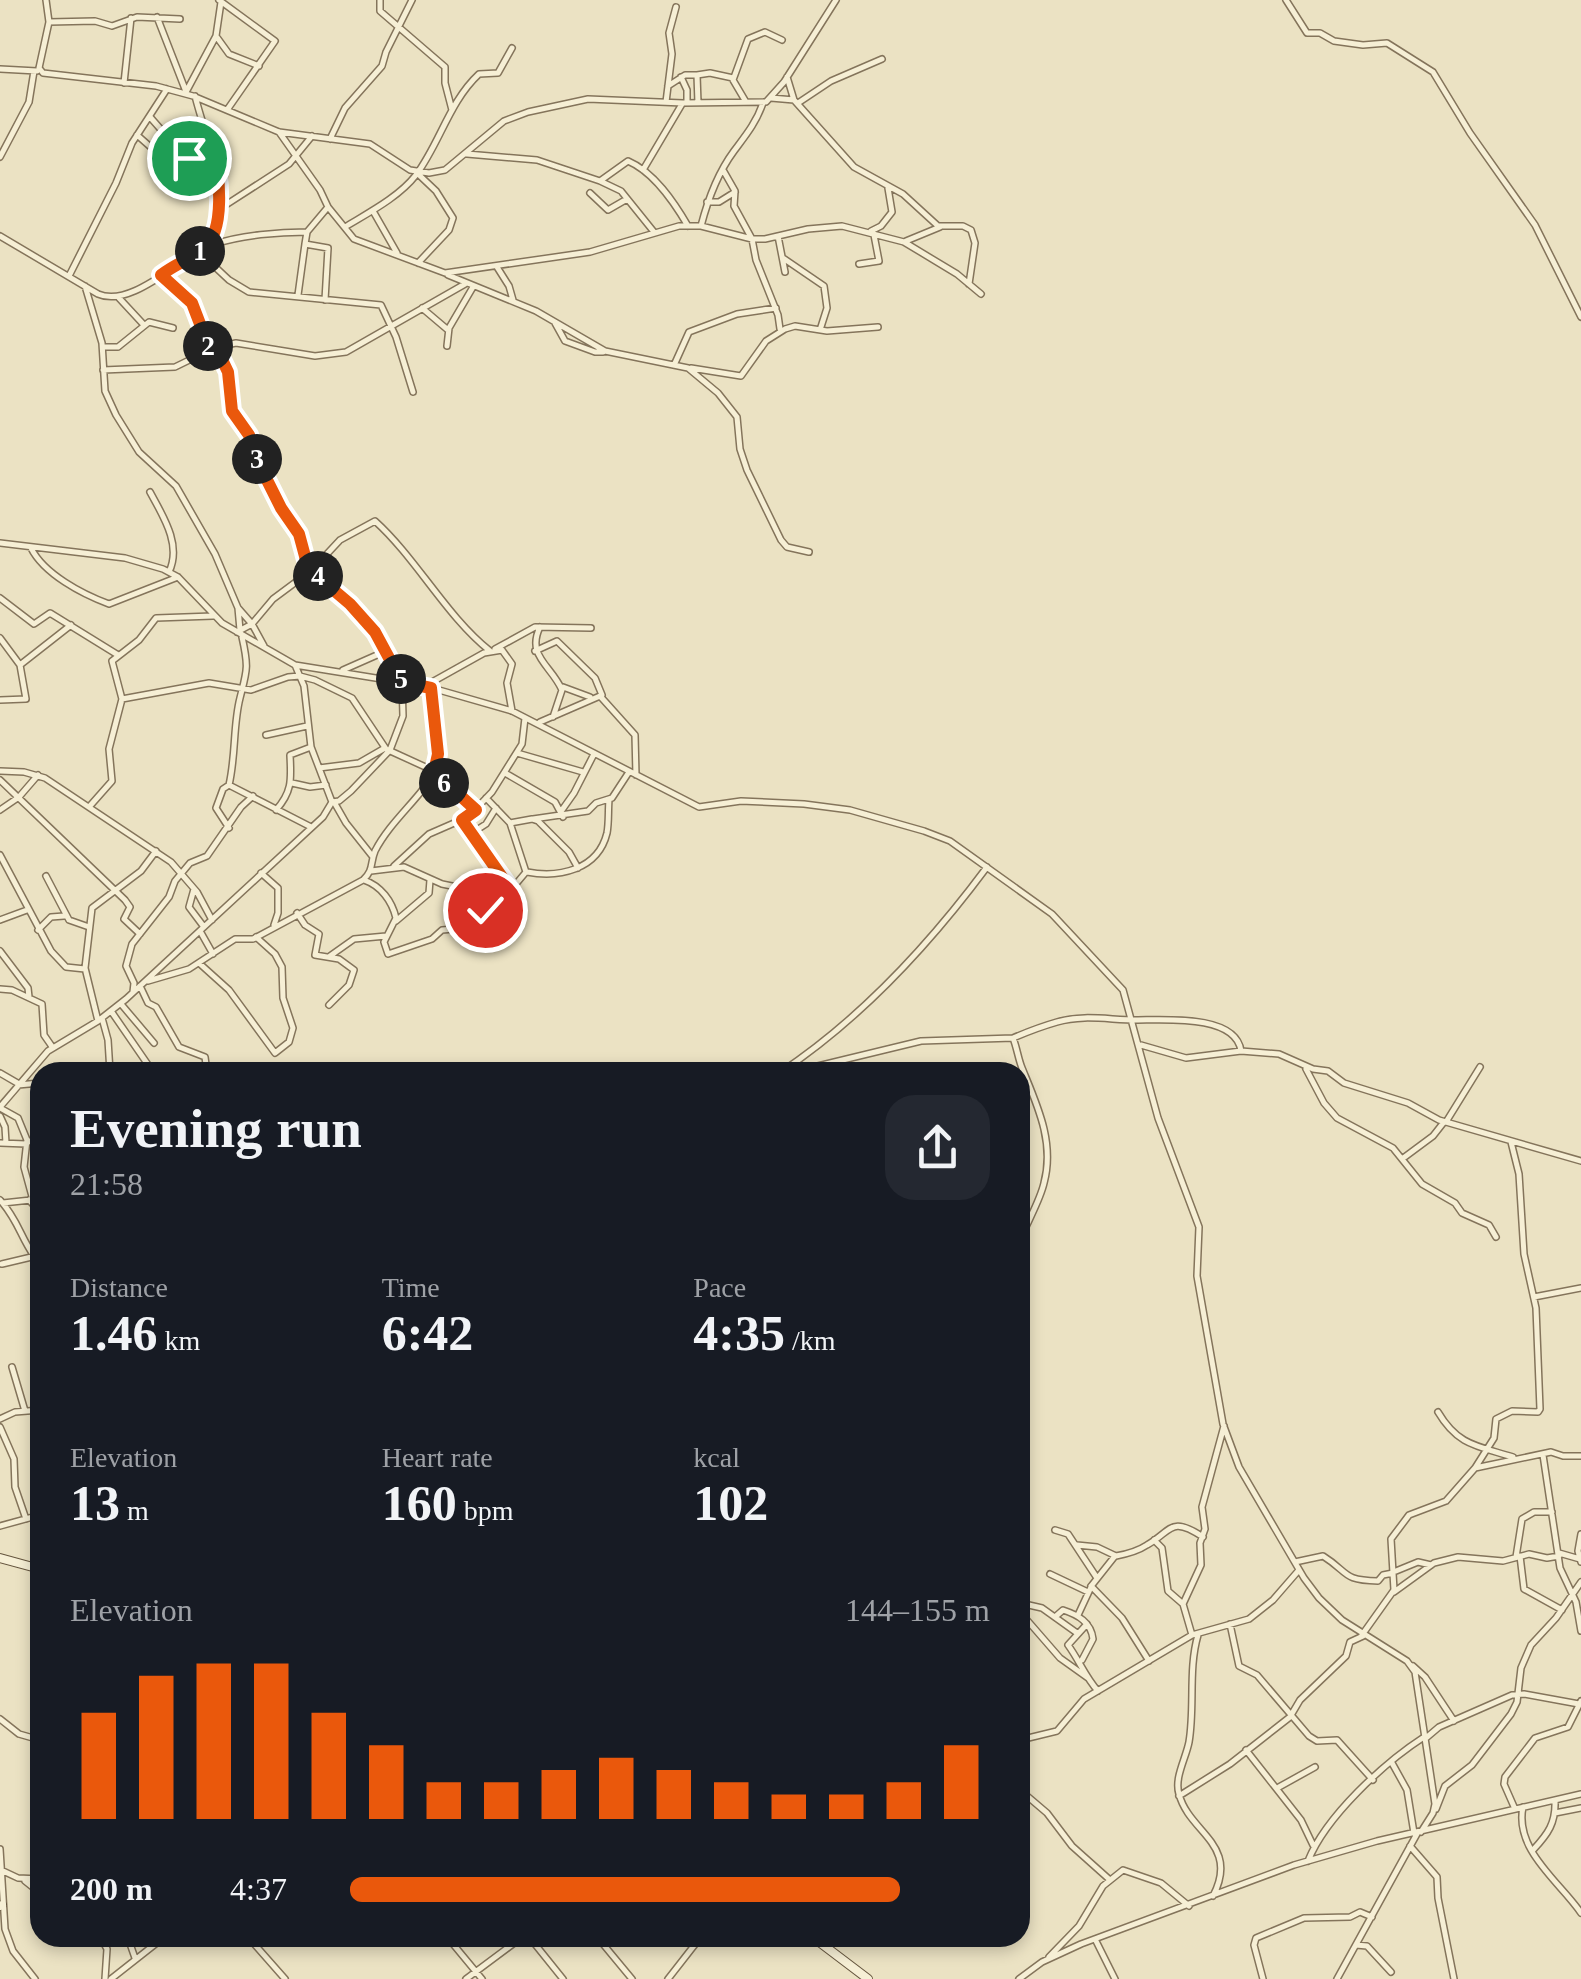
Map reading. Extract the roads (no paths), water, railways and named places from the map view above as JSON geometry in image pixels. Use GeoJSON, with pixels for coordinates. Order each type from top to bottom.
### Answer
{"type":"FeatureCollection","features":[{"type":"Feature","properties":{"kind":"street"},"geometry":{"type":"LineString","coordinates":[[0,156],[29,102],[39,72],[49,22],[46,0]]}},
{"type":"Feature","properties":{"kind":"street"},"geometry":{"type":"LineString","coordinates":[[380,0],[378,8],[445,67],[452,110]]}},
{"type":"Feature","properties":{"kind":"street"},"geometry":{"type":"LineString","coordinates":[[330,139],[345,108],[380,70],[412,0]]}},
{"type":"Feature","properties":{"kind":"street"},"geometry":{"type":"LineString","coordinates":[[701,226],[707,202],[734,151],[751,132],[764,103],[787,77],[836,0]]}},
{"type":"Feature","properties":{"kind":"street"},"geometry":{"type":"LineString","coordinates":[[1286,0],[1307,34],[1364,45],[1387,43],[1433,72],[1470,133],[1535,225],[1581,316]]}},
{"type":"Feature","properties":{"kind":"street"},"geometry":{"type":"LineString","coordinates":[[189,94],[216,36],[220,1]]}},
{"type":"Feature","properties":{"kind":"street"},"geometry":{"type":"LineString","coordinates":[[220,1],[274,41],[227,110]]}},
{"type":"Feature","properties":{"kind":"street"},"geometry":{"type":"LineString","coordinates":[[666,102],[672,54],[669,34],[676,7]]}},
{"type":"Feature","properties":{"kind":"street"},"geometry":{"type":"LineString","coordinates":[[49,22],[94,21],[112,26],[131,18],[180,19]]}},
{"type":"Feature","properties":{"kind":"street"},"geometry":{"type":"LineString","coordinates":[[124,83],[131,18]]}},
{"type":"Feature","properties":{"kind":"street"},"geometry":{"type":"LineString","coordinates":[[157,18],[212,149],[220,187],[218,210],[206,248]]}},
{"type":"Feature","properties":{"kind":"street"},"geometry":{"type":"LineString","coordinates":[[733,78],[750,36],[768,32],[782,40]]}},
{"type":"Feature","properties":{"kind":"street"},"geometry":{"type":"LineString","coordinates":[[216,36],[229,54],[259,66]]}},
{"type":"Feature","properties":{"kind":"street"},"geometry":{"type":"LineString","coordinates":[[345,227],[417,173],[476,76],[498,73],[512,48]]}},
{"type":"Feature","properties":{"kind":"street"},"geometry":{"type":"LineString","coordinates":[[771,98],[796,102],[882,59]]}},
{"type":"Feature","properties":{"kind":"street"},"geometry":{"type":"LineString","coordinates":[[0,68],[168,89],[279,132],[370,144],[417,173],[436,192],[454,223],[418,263]]}},
{"type":"Feature","properties":{"kind":"street"},"geometry":{"type":"LineString","coordinates":[[697,75],[698,103]]}},
{"type":"Feature","properties":{"kind":"street"},"geometry":{"type":"LineString","coordinates":[[667,87],[681,77],[733,78]]}},
{"type":"Feature","properties":{"kind":"street"},"geometry":{"type":"LineString","coordinates":[[643,170],[685,103],[687,90],[681,77]]}},
{"type":"Feature","properties":{"kind":"street"},"geometry":{"type":"LineString","coordinates":[[787,77],[796,102],[854,167],[903,194],[940,226]]}},
{"type":"Feature","properties":{"kind":"street"},"geometry":{"type":"LineString","coordinates":[[733,78],[746,102]]}},
{"type":"Feature","properties":{"kind":"street"},"geometry":{"type":"LineString","coordinates":[[69,276],[137,135],[168,89]]}},
{"type":"Feature","properties":{"kind":"street"},"geometry":{"type":"LineString","coordinates":[[417,173],[437,172],[468,154],[504,121],[588,99],[764,103]]}},
{"type":"Feature","properties":{"kind":"street"},"geometry":{"type":"LineString","coordinates":[[150,117],[187,158],[212,149]]}},
{"type":"Feature","properties":{"kind":"street"},"geometry":{"type":"LineString","coordinates":[[279,132],[328,207],[363,244],[512,300],[606,351]]}},
{"type":"Feature","properties":{"kind":"street"},"geometry":{"type":"LineString","coordinates":[[137,135],[154,150],[168,137]]}},
{"type":"Feature","properties":{"kind":"street"},"geometry":{"type":"LineString","coordinates":[[218,210],[263,183],[297,156],[312,136]]}},
{"type":"Feature","properties":{"kind":"street"},"geometry":{"type":"LineString","coordinates":[[468,154],[537,160],[613,186],[628,198],[654,232]]}},
{"type":"Feature","properties":{"kind":"street"},"geometry":{"type":"LineString","coordinates":[[600,181],[623,162],[634,164],[673,202],[688,226]]}},
{"type":"Feature","properties":{"kind":"street"},"geometry":{"type":"LineString","coordinates":[[724,170],[735,192],[734,207],[752,238],[780,331]]}},
{"type":"Feature","properties":{"kind":"street"},"geometry":{"type":"LineString","coordinates":[[871,233],[892,212],[888,187]]}},
{"type":"Feature","properties":{"kind":"street"},"geometry":{"type":"LineString","coordinates":[[707,202],[720,202],[735,192]]}},
{"type":"Feature","properties":{"kind":"street"},"geometry":{"type":"LineString","coordinates":[[590,193],[608,210],[628,198]]}},
{"type":"Feature","properties":{"kind":"street"},"geometry":{"type":"LineString","coordinates":[[298,296],[308,232],[328,207]]}},
{"type":"Feature","properties":{"kind":"street"},"geometry":{"type":"LineString","coordinates":[[372,210],[399,255]]}},
{"type":"Feature","properties":{"kind":"street"},"geometry":{"type":"LineString","coordinates":[[445,274],[590,252],[688,226],[752,238],[831,226],[904,242],[981,294]]}},
{"type":"Feature","properties":{"kind":"street"},"geometry":{"type":"LineString","coordinates":[[904,242],[940,226],[971,230],[976,243],[969,284]]}},
{"type":"Feature","properties":{"kind":"street"},"geometry":{"type":"LineString","coordinates":[[0,236],[106,298],[118,298],[198,251],[228,240],[308,232]]}},
{"type":"Feature","properties":{"kind":"street"},"geometry":{"type":"LineString","coordinates":[[859,264],[878,261],[871,233]]}},
{"type":"Feature","properties":{"kind":"street"},"geometry":{"type":"LineString","coordinates":[[778,236],[785,272]]}},
{"type":"Feature","properties":{"kind":"street"},"geometry":{"type":"LineString","coordinates":[[305,244],[328,248],[324,300]]}},
{"type":"Feature","properties":{"kind":"street"},"geometry":{"type":"LineString","coordinates":[[198,251],[242,289],[381,305],[392,326],[413,392]]}},
{"type":"Feature","properties":{"kind":"street"},"geometry":{"type":"LineString","coordinates":[[783,258],[824,286],[827,308],[820,330]]}},
{"type":"Feature","properties":{"kind":"street"},"geometry":{"type":"LineString","coordinates":[[497,267],[509,286],[512,300]]}},
{"type":"Feature","properties":{"kind":"street"},"geometry":{"type":"LineString","coordinates":[[40,1062],[52,1048],[120,1004],[323,817],[333,802],[352,791],[387,749],[403,716],[402,682],[386,651],[360,614],[312,570],[299,534],[281,508],[249,435],[232,411],[228,372],[192,303],[161,275]]}},
{"type":"Feature","properties":{"kind":"street"},"geometry":{"type":"LineString","coordinates":[[103,370],[175,367],[213,348],[255,344],[315,356],[346,352],[470,285]]}},
{"type":"Feature","properties":{"kind":"street"},"geometry":{"type":"LineString","coordinates":[[447,346],[448,330],[470,285]]}},
{"type":"Feature","properties":{"kind":"street"},"geometry":{"type":"LineString","coordinates":[[84,286],[103,347],[105,391],[123,428],[147,460],[176,486],[224,570],[238,608],[247,667],[240,698],[236,757],[229,784],[216,808],[228,828]]}},
{"type":"Feature","properties":{"kind":"street"},"geometry":{"type":"LineString","coordinates":[[118,298],[144,325]]}},
{"type":"Feature","properties":{"kind":"street"},"geometry":{"type":"LineString","coordinates":[[422,308],[448,330]]}},
{"type":"Feature","properties":{"kind":"street"},"geometry":{"type":"LineString","coordinates":[[674,363],[690,332],[737,314],[776,308]]}},
{"type":"Feature","properties":{"kind":"street"},"geometry":{"type":"LineString","coordinates":[[103,347],[118,347],[144,325],[154,322],[174,328]]}},
{"type":"Feature","properties":{"kind":"street"},"geometry":{"type":"LineString","coordinates":[[555,322],[565,341],[596,352],[741,376],[766,341],[780,331],[795,326],[820,330],[878,326]]}},
{"type":"Feature","properties":{"kind":"street"},"geometry":{"type":"LineString","coordinates":[[688,368],[718,393],[737,416],[740,449],[747,470],[781,540],[787,547],[809,552]]}},
{"type":"Feature","properties":{"kind":"street"},"geometry":{"type":"LineString","coordinates":[[150,492],[174,546],[169,572]]}},
{"type":"Feature","properties":{"kind":"street"},"geometry":{"type":"LineString","coordinates":[[239,632],[252,624],[273,599],[312,570],[340,540],[375,521],[415,564],[423,580],[491,651],[505,652],[512,664],[507,683],[512,712]]}},
{"type":"Feature","properties":{"kind":"street"},"geometry":{"type":"LineString","coordinates":[[0,543],[125,558],[169,572],[178,576],[213,616],[295,665],[428,687],[512,712],[699,807],[768,800],[850,810],[939,836],[1052,914],[1123,990],[1158,1118],[1199,1227],[1197,1276],[1224,1426],[1247,1482],[1319,1598],[1362,1636],[1425,1677],[1454,1721]]}},
{"type":"Feature","properties":{"kind":"street"},"geometry":{"type":"LineString","coordinates":[[31,548],[37,559],[64,580],[109,604],[178,576]]}},
{"type":"Feature","properties":{"kind":"street"},"geometry":{"type":"LineString","coordinates":[[0,598],[34,624],[48,613],[118,655]]}},
{"type":"Feature","properties":{"kind":"street"},"geometry":{"type":"LineString","coordinates":[[238,608],[266,649]]}},
{"type":"Feature","properties":{"kind":"street"},"geometry":{"type":"LineString","coordinates":[[89,806],[112,781],[109,749],[122,699],[112,660],[139,640],[156,618],[213,616]]}},
{"type":"Feature","properties":{"kind":"street"},"geometry":{"type":"LineString","coordinates":[[20,665],[71,625]]}},
{"type":"Feature","properties":{"kind":"street"},"geometry":{"type":"LineString","coordinates":[[540,627],[534,640],[535,651],[562,686],[563,693],[552,718]]}},
{"type":"Feature","properties":{"kind":"street"},"geometry":{"type":"LineString","coordinates":[[428,687],[532,628],[590,628]]}},
{"type":"Feature","properties":{"kind":"street"},"geometry":{"type":"LineString","coordinates":[[0,638],[20,665],[27,698],[0,700]]}},
{"type":"Feature","properties":{"kind":"street"},"geometry":{"type":"LineString","coordinates":[[510,823],[584,812],[608,800],[632,773],[635,735],[602,697],[595,678],[557,641],[535,651]]}},
{"type":"Feature","properties":{"kind":"street"},"geometry":{"type":"LineString","coordinates":[[340,670],[360,665],[386,651]]}},
{"type":"Feature","properties":{"kind":"street"},"geometry":{"type":"LineString","coordinates":[[295,665],[310,747],[318,768],[346,823],[373,856]]}},
{"type":"Feature","properties":{"kind":"street"},"geometry":{"type":"LineString","coordinates":[[122,699],[209,683],[257,689],[300,676],[352,698],[387,749],[434,773],[476,810]]}},
{"type":"Feature","properties":{"kind":"street"},"geometry":{"type":"LineString","coordinates":[[562,686],[593,698]]}},
{"type":"Feature","properties":{"kind":"street"},"geometry":{"type":"LineString","coordinates":[[372,871],[373,856],[394,821],[434,773],[438,754],[428,687]]}},
{"type":"Feature","properties":{"kind":"street"},"geometry":{"type":"LineString","coordinates":[[537,723],[602,697]]}},
{"type":"Feature","properties":{"kind":"street"},"geometry":{"type":"LineString","coordinates":[[394,866],[430,834],[476,810],[517,753],[524,737],[525,718]]}},
{"type":"Feature","properties":{"kind":"street"},"geometry":{"type":"LineString","coordinates":[[266,735],[307,726]]}},
{"type":"Feature","properties":{"kind":"street"},"geometry":{"type":"LineString","coordinates":[[276,810],[292,783],[290,755],[310,747]]}},
{"type":"Feature","properties":{"kind":"street"},"geometry":{"type":"LineString","coordinates":[[318,768],[359,763],[387,749]]}},
{"type":"Feature","properties":{"kind":"street"},"geometry":{"type":"LineString","coordinates":[[517,753],[583,772]]}},
{"type":"Feature","properties":{"kind":"street"},"geometry":{"type":"LineString","coordinates":[[562,813],[594,754]]}},
{"type":"Feature","properties":{"kind":"street"},"geometry":{"type":"LineString","coordinates":[[0,771],[38,776],[156,852],[182,874],[212,920]]}},
{"type":"Feature","properties":{"kind":"street"},"geometry":{"type":"LineString","coordinates":[[30,773],[31,783]]}},
{"type":"Feature","properties":{"kind":"street"},"geometry":{"type":"LineString","coordinates":[[505,773],[555,802],[562,813]]}},
{"type":"Feature","properties":{"kind":"street"},"geometry":{"type":"LineString","coordinates":[[0,810],[38,776]]}},
{"type":"Feature","properties":{"kind":"street"},"geometry":{"type":"LineString","coordinates":[[0,780],[115,890],[130,908],[124,917],[126,921],[140,934]]}},
{"type":"Feature","properties":{"kind":"street"},"geometry":{"type":"LineString","coordinates":[[292,783],[326,785]]}},
{"type":"Feature","properties":{"kind":"street"},"geometry":{"type":"LineString","coordinates":[[229,784],[312,827]]}},
{"type":"Feature","properties":{"kind":"street"},"geometry":{"type":"LineString","coordinates":[[133,992],[134,983],[126,966],[131,948],[190,863],[207,856],[253,796]]}},
{"type":"Feature","properties":{"kind":"street"},"geometry":{"type":"LineString","coordinates":[[486,798],[510,823],[526,872]]}},
{"type":"Feature","properties":{"kind":"street"},"geometry":{"type":"LineString","coordinates":[[526,872],[554,876],[578,868],[595,855],[604,840],[608,800]]}},
{"type":"Feature","properties":{"kind":"street"},"geometry":{"type":"LineString","coordinates":[[472,832],[486,824],[496,808]]}},
{"type":"Feature","properties":{"kind":"street"},"geometry":{"type":"LineString","coordinates":[[532,819],[564,848],[578,868]]}},
{"type":"Feature","properties":{"kind":"street"},"geometry":{"type":"LineString","coordinates":[[462,820],[511,890]]}},
{"type":"Feature","properties":{"kind":"street"},"geometry":{"type":"LineString","coordinates":[[109,1062],[108,1040],[85,970],[93,906],[141,872],[156,852]]}},
{"type":"Feature","properties":{"kind":"street"},"geometry":{"type":"LineString","coordinates":[[0,855],[38,930],[63,965],[85,970]]}},
{"type":"Feature","properties":{"kind":"street"},"geometry":{"type":"LineString","coordinates":[[143,984],[200,963],[235,939],[256,937],[363,880],[372,871],[404,866],[430,880],[491,894],[497,899]]}},
{"type":"Feature","properties":{"kind":"street"},"geometry":{"type":"LineString","coordinates":[[795,1062],[850,1021],[942,926],[987,867]]}},
{"type":"Feature","properties":{"kind":"street"},"geometry":{"type":"LineString","coordinates":[[262,872],[279,891],[278,913],[272,928]]}},
{"type":"Feature","properties":{"kind":"street"},"geometry":{"type":"LineString","coordinates":[[430,880],[429,892],[395,921],[386,936],[386,950],[394,953],[432,940],[444,929],[457,928],[482,914],[526,872]]}},
{"type":"Feature","properties":{"kind":"street"},"geometry":{"type":"LineString","coordinates":[[46,876],[67,917],[89,927]]}},
{"type":"Feature","properties":{"kind":"street"},"geometry":{"type":"LineString","coordinates":[[363,880],[385,894],[395,921]]}},
{"type":"Feature","properties":{"kind":"street"},"geometry":{"type":"LineString","coordinates":[[194,889],[189,907],[213,954]]}},
{"type":"Feature","properties":{"kind":"street"},"geometry":{"type":"LineString","coordinates":[[0,920],[27,910]]}},
{"type":"Feature","properties":{"kind":"street"},"geometry":{"type":"LineString","coordinates":[[298,913],[319,934],[315,955],[350,964],[354,972],[346,988],[328,1004]]}},
{"type":"Feature","properties":{"kind":"street"},"geometry":{"type":"LineString","coordinates":[[38,930],[51,917],[67,917]]}},
{"type":"Feature","properties":{"kind":"street"},"geometry":{"type":"LineString","coordinates":[[328,957],[354,939],[386,936]]}},
{"type":"Feature","properties":{"kind":"street"},"geometry":{"type":"LineString","coordinates":[[200,963],[229,990],[275,1052],[291,1039],[292,1021],[282,998],[284,976],[278,958],[256,937]]}},
{"type":"Feature","properties":{"kind":"street"},"geometry":{"type":"LineString","coordinates":[[0,951],[24,981],[29,997]]}},
{"type":"Feature","properties":{"kind":"street"},"geometry":{"type":"LineString","coordinates":[[143,984],[148,1003],[156,1007],[179,1047],[205,1057],[206,1062]]}},
{"type":"Feature","properties":{"kind":"street"},"geometry":{"type":"LineString","coordinates":[[0,988],[43,1005],[43,1029],[52,1048]]}},
{"type":"Feature","properties":{"kind":"street"},"geometry":{"type":"LineString","coordinates":[[120,1004],[154,1044]]}},
{"type":"Feature","properties":{"kind":"street"},"geometry":{"type":"LineString","coordinates":[[110,1012],[146,1062]]}},
{"type":"Feature","properties":{"kind":"street"},"geometry":{"type":"LineString","coordinates":[[834,1062],[920,1041],[1013,1038],[1060,1021],[1105,1018],[1212,1025],[1234,1035],[1241,1051]]}},
{"type":"Feature","properties":{"kind":"street"},"geometry":{"type":"LineString","coordinates":[[1013,1038],[1022,1062]]}},
{"type":"Feature","properties":{"kind":"street"},"geometry":{"type":"LineString","coordinates":[[1140,1045],[1186,1058],[1241,1051],[1270,1052],[1328,1071],[1344,1083],[1388,1095],[1445,1122],[1581,1161]]}},
{"type":"Feature","properties":{"kind":"street"},"geometry":{"type":"LineString","coordinates":[[1304,1066],[1337,1118],[1392,1148],[1422,1184],[1455,1204],[1462,1213],[1489,1224],[1496,1237]]}},
{"type":"Feature","properties":{"kind":"street"},"geometry":{"type":"LineString","coordinates":[[1402,1159],[1445,1122],[1480,1067]]}},
{"type":"Feature","properties":{"kind":"street"},"geometry":{"type":"LineString","coordinates":[[0,1073],[19,1085],[30,1084]]}},
{"type":"Feature","properties":{"kind":"street"},"geometry":{"type":"LineString","coordinates":[[0,1110],[30,1073]]}},
{"type":"Feature","properties":{"kind":"street"},"geometry":{"type":"LineString","coordinates":[[1030,1084],[1042,1117],[1047,1155],[1044,1185],[1030,1212]]}},
{"type":"Feature","properties":{"kind":"street"},"geometry":{"type":"LineString","coordinates":[[0,1110],[18,1118],[27,1142],[24,1166],[30,1186]]}},
{"type":"Feature","properties":{"kind":"street"},"geometry":{"type":"LineString","coordinates":[[0,1110],[5,1127],[3,1143],[30,1143]]}},
{"type":"Feature","properties":{"kind":"street"},"geometry":{"type":"LineString","coordinates":[[1392,1594],[1392,1539],[1397,1527],[1411,1513],[1446,1500],[1475,1468],[1494,1438],[1498,1416],[1540,1410],[1534,1297],[1524,1254],[1519,1174],[1511,1142]]}},
{"type":"Feature","properties":{"kind":"street"},"geometry":{"type":"LineString","coordinates":[[2,1202],[30,1200]]}},
{"type":"Feature","properties":{"kind":"street"},"geometry":{"type":"LineString","coordinates":[[2,1202],[20,1225],[30,1247]]}},
{"type":"Feature","properties":{"kind":"street"},"geometry":{"type":"LineString","coordinates":[[2,1264],[30,1257]]}},
{"type":"Feature","properties":{"kind":"street"},"geometry":{"type":"LineString","coordinates":[[1534,1297],[1581,1288]]}},
{"type":"Feature","properties":{"kind":"street"},"geometry":{"type":"LineString","coordinates":[[12,1367],[24,1411]]}},
{"type":"Feature","properties":{"kind":"street"},"geometry":{"type":"LineString","coordinates":[[0,1419],[30,1411]]}},
{"type":"Feature","properties":{"kind":"street"},"geometry":{"type":"LineString","coordinates":[[1438,1412],[1456,1437],[1520,1458]]}},
{"type":"Feature","properties":{"kind":"street"},"geometry":{"type":"LineString","coordinates":[[1183,1604],[1201,1565],[1203,1503],[1224,1426]]}},
{"type":"Feature","properties":{"kind":"street"},"geometry":{"type":"LineString","coordinates":[[0,1427],[14,1458],[15,1487],[26,1518]]}},
{"type":"Feature","properties":{"kind":"street"},"geometry":{"type":"LineString","coordinates":[[1475,1468],[1551,1452],[1581,1456]]}},
{"type":"Feature","properties":{"kind":"street"},"geometry":{"type":"LineString","coordinates":[[1543,1455],[1562,1575],[1573,1596],[1581,1631]]}},
{"type":"Feature","properties":{"kind":"street"},"geometry":{"type":"LineString","coordinates":[[1552,1512],[1534,1512],[1524,1517],[1520,1523],[1518,1557],[1524,1589],[1562,1610]]}},
{"type":"Feature","properties":{"kind":"street"},"geometry":{"type":"LineString","coordinates":[[0,1526],[30,1517]]}},
{"type":"Feature","properties":{"kind":"street"},"geometry":{"type":"LineString","coordinates":[[1078,1615],[1090,1589],[1115,1556],[1144,1547],[1164,1530],[1188,1528],[1203,1537]]}},
{"type":"Feature","properties":{"kind":"street"},"geometry":{"type":"LineString","coordinates":[[1055,1530],[1066,1533],[1077,1545],[1097,1578]]}},
{"type":"Feature","properties":{"kind":"street"},"geometry":{"type":"LineString","coordinates":[[1179,1796],[1290,1717],[1300,1700],[1346,1656],[1350,1642],[1362,1636],[1392,1594],[1431,1565],[1458,1556],[1503,1561],[1559,1555],[1581,1560],[1581,1534]]}},
{"type":"Feature","properties":{"kind":"street"},"geometry":{"type":"LineString","coordinates":[[1154,1540],[1164,1554],[1169,1592],[1183,1604],[1192,1636]]}},
{"type":"Feature","properties":{"kind":"street"},"geometry":{"type":"LineString","coordinates":[[1077,1545],[1097,1547],[1115,1556]]}},
{"type":"Feature","properties":{"kind":"street"},"geometry":{"type":"LineString","coordinates":[[1295,1562],[1323,1556],[1347,1578],[1378,1581],[1383,1575],[1418,1562],[1431,1565]]}},
{"type":"Feature","properties":{"kind":"street"},"geometry":{"type":"LineString","coordinates":[[0,1558],[30,1566]]}},
{"type":"Feature","properties":{"kind":"street"},"geometry":{"type":"LineString","coordinates":[[1030,1738],[1057,1731],[1069,1713],[1098,1691],[1192,1636],[1254,1616],[1299,1570]]}},
{"type":"Feature","properties":{"kind":"street"},"geometry":{"type":"LineString","coordinates":[[1050,1574],[1090,1589],[1124,1620],[1149,1661]]}},
{"type":"Feature","properties":{"kind":"street"},"geometry":{"type":"LineString","coordinates":[[1338,1979],[1445,1786],[1472,1764],[1511,1714],[1531,1645],[1581,1582]]}},
{"type":"Feature","properties":{"kind":"street"},"geometry":{"type":"LineString","coordinates":[[1030,1605],[1040,1607],[1077,1633]]}},
{"type":"Feature","properties":{"kind":"street"},"geometry":{"type":"LineString","coordinates":[[1055,1617],[1062,1610],[1078,1615],[1087,1624],[1093,1639],[1082,1662]]}},
{"type":"Feature","properties":{"kind":"street"},"geometry":{"type":"LineString","coordinates":[[1030,1624],[1060,1658],[1088,1678],[1098,1691]]}},
{"type":"Feature","properties":{"kind":"street"},"geometry":{"type":"LineString","coordinates":[[1087,1624],[1068,1645],[1082,1662],[1088,1678]]}},
{"type":"Feature","properties":{"kind":"street"},"geometry":{"type":"LineString","coordinates":[[1230,1624],[1240,1666],[1257,1676],[1314,1740],[1338,1740],[1373,1780]]}},
{"type":"Feature","properties":{"kind":"street"},"geometry":{"type":"LineString","coordinates":[[1200,1632],[1195,1650],[1190,1737],[1178,1785],[1179,1796],[1218,1856],[1220,1882],[1214,1896]]}},
{"type":"Feature","properties":{"kind":"street"},"geometry":{"type":"LineString","coordinates":[[1411,1665],[1418,1680],[1434,1811]]}},
{"type":"Feature","properties":{"kind":"street"},"geometry":{"type":"LineString","coordinates":[[1308,1861],[1330,1823],[1403,1750],[1434,1730],[1518,1694],[1580,1703],[1568,1728],[1535,1738],[1504,1776],[1504,1784],[1519,1808],[1521,1825],[1532,1850],[1581,1913]]}},
{"type":"Feature","properties":{"kind":"street"},"geometry":{"type":"LineString","coordinates":[[0,1719],[19,1734],[30,1737]]}},
{"type":"Feature","properties":{"kind":"street"},"geometry":{"type":"LineString","coordinates":[[1246,1750],[1301,1820],[1314,1847]]}},
{"type":"Feature","properties":{"kind":"street"},"geometry":{"type":"LineString","coordinates":[[1392,1763],[1407,1790],[1418,1832]]}},
{"type":"Feature","properties":{"kind":"street"},"geometry":{"type":"LineString","coordinates":[[1277,1788],[1316,1767]]}},
{"type":"Feature","properties":{"kind":"street"},"geometry":{"type":"LineString","coordinates":[[1019,1979],[1048,1959],[1094,1939],[1308,1861],[1581,1794]]}},
{"type":"Feature","properties":{"kind":"street"},"geometry":{"type":"LineString","coordinates":[[1030,1799],[1072,1846],[1110,1880]]}},
{"type":"Feature","properties":{"kind":"street"},"geometry":{"type":"LineString","coordinates":[[1532,1850],[1550,1830],[1555,1800]]}},
{"type":"Feature","properties":{"kind":"street"},"geometry":{"type":"LineString","coordinates":[[1555,1813],[1581,1808]]}},
{"type":"Feature","properties":{"kind":"street"},"geometry":{"type":"LineString","coordinates":[[1410,1846],[1436,1878],[1454,1979]]}},
{"type":"Feature","properties":{"kind":"street"},"geometry":{"type":"LineString","coordinates":[[0,1849],[1,1904],[9,1944],[35,1979]]}},
{"type":"Feature","properties":{"kind":"street"},"geometry":{"type":"LineString","coordinates":[[1,1870],[30,1886]]}},
{"type":"Feature","properties":{"kind":"street"},"geometry":{"type":"LineString","coordinates":[[1048,1959],[1079,1926],[1110,1880],[1124,1870],[1166,1886],[1189,1906]]}},
{"type":"Feature","properties":{"kind":"street"},"geometry":{"type":"LineString","coordinates":[[22,1879],[30,1879]]}},
{"type":"Feature","properties":{"kind":"street"},"geometry":{"type":"LineString","coordinates":[[1263,1979],[1254,1945],[1256,1938],[1309,1917],[1350,1917],[1360,1912],[1372,1917]]}},
{"type":"Feature","properties":{"kind":"street"},"geometry":{"type":"LineString","coordinates":[[1094,1939],[1115,1979]]}},
{"type":"Feature","properties":{"kind":"street"},"geometry":{"type":"LineString","coordinates":[[1356,1944],[1367,1946],[1391,1972]]}},
{"type":"Feature","properties":{"kind":"street"},"geometry":{"type":"LineString","coordinates":[[106,1947],[108,1979]]}},
{"type":"Feature","properties":{"kind":"street"},"geometry":{"type":"LineString","coordinates":[[131,1947],[136,1960]]}},
{"type":"Feature","properties":{"kind":"street"},"geometry":{"type":"LineString","coordinates":[[108,1979],[152,1947]]}},
{"type":"Feature","properties":{"kind":"street"},"geometry":{"type":"LineString","coordinates":[[257,1947],[285,1979]]}},
{"type":"Feature","properties":{"kind":"street"},"geometry":{"type":"LineString","coordinates":[[455,1947],[482,1979]]}},
{"type":"Feature","properties":{"kind":"street"},"geometry":{"type":"LineString","coordinates":[[466,1979],[509,1947]]}},
{"type":"Feature","properties":{"kind":"street"},"geometry":{"type":"LineString","coordinates":[[537,1947],[563,1979]]}},
{"type":"Feature","properties":{"kind":"street"},"geometry":{"type":"LineString","coordinates":[[605,1947],[632,1979]]}},
{"type":"Feature","properties":{"kind":"street"},"geometry":{"type":"LineString","coordinates":[[668,1979],[693,1947]]}},
{"type":"Feature","properties":{"kind":"street"},"geometry":{"type":"LineString","coordinates":[[826,1947],[868,1979]]}}]}
